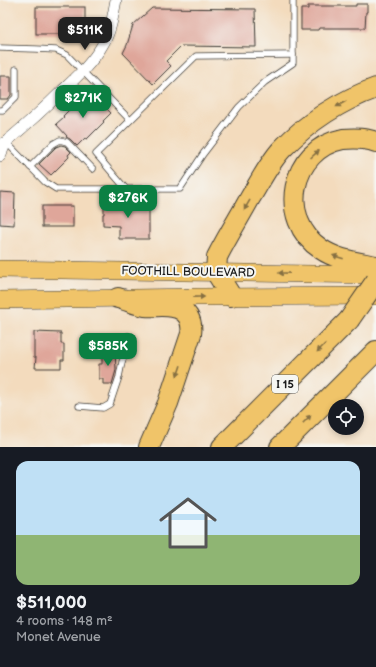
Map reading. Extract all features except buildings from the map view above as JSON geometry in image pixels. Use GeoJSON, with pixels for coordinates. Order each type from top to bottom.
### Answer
{"type":"FeatureCollection","features":[{"type":"Feature","properties":{"kind":"highway"},"geometry":{"type":"LineString","coordinates":[[231,296],[216,272],[216,257],[266,171],[281,150],[316,119],[339,104],[376,88]]}},
{"type":"Feature","properties":{"kind":"highway"},"geometry":{"type":"LineString","coordinates":[[376,142],[362,138],[350,138],[338,140],[327,145],[316,152],[306,162],[296,182],[294,194],[298,220],[306,236],[320,249],[336,258],[376,266]]}},
{"type":"Feature","properties":{"kind":"highway"},"geometry":{"type":"LineString","coordinates":[[349,320],[376,281]]}},
{"type":"Feature","properties":{"kind":"highway","name":"I 15"},"geometry":{"type":"LineString","coordinates":[[222,447],[376,294]]}},
{"type":"Feature","properties":{"kind":"highway"},"geometry":{"type":"LineString","coordinates":[[118,298],[143,306],[173,307],[180,309],[185,313],[192,324],[191,334],[170,396],[149,447]]}},
{"type":"Feature","properties":{"kind":"highway"},"geometry":{"type":"LineString","coordinates":[[280,447],[376,350]]}},
{"type":"Feature","properties":{"kind":"main road","name":"FOOTHILL BOULEVARD"},"geometry":{"type":"LineString","coordinates":[[0,269],[376,274]]}},
{"type":"Feature","properties":{"kind":"main road","name":"FOOTHILL BOULEVARD"},"geometry":{"type":"LineString","coordinates":[[0,300],[376,294]]}},
{"type":"Feature","properties":{"kind":"street"},"geometry":{"type":"LineString","coordinates":[[0,156],[2,141],[47,106],[94,58],[104,43],[113,19],[116,0]]}},
{"type":"Feature","properties":{"kind":"lane"},"geometry":{"type":"LineString","coordinates":[[2,141],[45,182],[56,189],[180,189],[203,154],[239,107],[265,82],[293,63],[293,0]]}},
{"type":"Feature","properties":{"kind":"lane"},"geometry":{"type":"LineString","coordinates":[[0,48],[56,50],[66,55],[130,120]]}},
{"type":"Feature","properties":{"kind":"lane"},"geometry":{"type":"LineString","coordinates":[[126,189],[96,154],[196,56],[293,55]]}},
{"type":"Feature","properties":{"kind":"lane"},"geometry":{"type":"LineString","coordinates":[[0,110],[3,110],[16,97],[16,69]]}},
{"type":"Feature","properties":{"kind":"lane"},"geometry":{"type":"LineString","coordinates":[[30,167],[53,144],[60,140],[66,142],[93,169]]}},
{"type":"Feature","properties":{"kind":"lane"},"geometry":{"type":"LineString","coordinates":[[79,406],[103,408],[110,404],[119,377],[124,355],[127,350],[128,336]]}}]}
